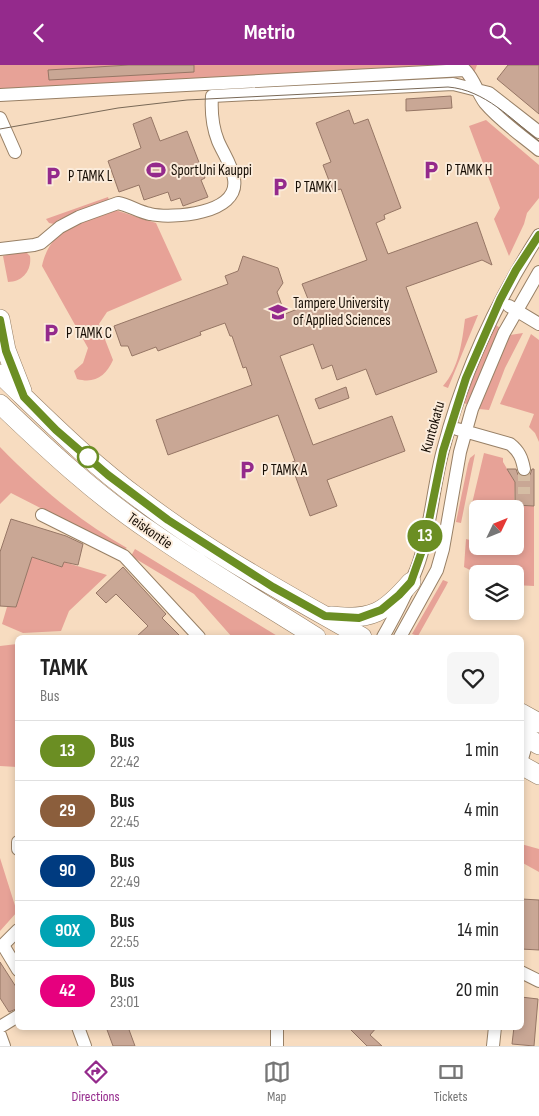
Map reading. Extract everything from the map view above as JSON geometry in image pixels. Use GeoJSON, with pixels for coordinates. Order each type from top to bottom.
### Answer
{"type":"FeatureCollection","features":[{"type":"Feature","properties":{"kind":"highway"},"geometry":{"type":"LineString","coordinates":[[0,319],[3,355],[24,397]]}},
{"type":"Feature","properties":{"kind":"highway","name":"Teiskontie"},"geometry":{"type":"LineString","coordinates":[[0,374],[56,430],[140,500],[211,549],[273,587],[358,635]]}},
{"type":"Feature","properties":{"kind":"highway","name":"Teiskontie"},"geometry":{"type":"LineString","coordinates":[[3,410],[127,515],[201,565],[313,635]]}},
{"type":"Feature","properties":{"kind":"highway"},"geometry":{"type":"LineString","coordinates":[[325,616],[359,618],[372,615],[390,604],[411,582]]}},
{"type":"Feature","properties":{"kind":"highway"},"geometry":{"type":"LineString","coordinates":[[524,766],[539,775]]}},
{"type":"Feature","properties":{"kind":"street"},"geometry":{"type":"LineString","coordinates":[[0,95],[467,67],[476,90],[494,113],[539,150]]}},
{"type":"Feature","properties":{"kind":"street"},"geometry":{"type":"LineString","coordinates":[[0,249],[41,243],[60,227],[79,217],[118,203],[148,214],[161,216],[188,215],[223,203],[233,190],[235,180],[214,129],[212,96],[446,83],[489,93],[539,133]]}},
{"type":"Feature","properties":{"kind":"street"},"geometry":{"type":"LineString","coordinates":[[0,118],[15,152]]}},
{"type":"Feature","properties":{"kind":"street","name":"Kuntokatu"},"geometry":{"type":"LineString","coordinates":[[384,635],[411,582],[424,545],[434,489],[450,427],[475,354],[516,270],[539,235]]}},
{"type":"Feature","properties":{"kind":"street"},"geometry":{"type":"LineString","coordinates":[[401,635],[437,570],[465,431],[472,409],[494,355],[516,310],[539,272]]}},
{"type":"Feature","properties":{"kind":"street"},"geometry":{"type":"LineString","coordinates":[[500,300],[539,324]]}},
{"type":"Feature","properties":{"kind":"street"},"geometry":{"type":"LineString","coordinates":[[450,427],[510,444],[516,449],[522,459],[524,469]]}},
{"type":"Feature","properties":{"kind":"street"},"geometry":{"type":"LineString","coordinates":[[42,515],[124,556],[197,635]]}},
{"type":"Feature","properties":{"kind":"street"},"geometry":{"type":"LineString","coordinates":[[524,752],[530,729]]}},
{"type":"Feature","properties":{"kind":"street"},"geometry":{"type":"LineString","coordinates":[[15,933],[2,947],[15,966]]}},
{"type":"Feature","properties":{"kind":"street"},"geometry":{"type":"LineString","coordinates":[[524,974],[539,981]]}},
{"type":"Feature","properties":{"kind":"street"},"geometry":{"type":"LineString","coordinates":[[0,1027],[15,1018]]}},
{"type":"Feature","properties":{"kind":"street"},"geometry":{"type":"LineString","coordinates":[[79,1030],[85,1046]]}},
{"type":"Feature","properties":{"kind":"street"},"geometry":{"type":"LineString","coordinates":[[276,1030],[278,1046]]}},
{"type":"Feature","properties":{"kind":"street"},"geometry":{"type":"LineString","coordinates":[[493,1046],[495,1030]]}},
{"type":"Feature","properties":{"kind":"street"},"geometry":{"type":"LineString","coordinates":[[0,1035],[4,1046]]}},
{"type":"Feature","properties":{"kind":"shaded area"},"geometry":{"type":"Polygon","coordinates":[[[0,65],[477,65],[473,76],[0,100],[0,65]]]}},
{"type":"Feature","properties":{"kind":"shaded area"},"geometry":{"type":"Polygon","coordinates":[[[486,120],[539,165],[539,198],[527,213],[509,256],[494,219],[500,208],[469,126],[486,120]]]}},
{"type":"Feature","properties":{"kind":"shaded area"},"geometry":{"type":"Polygon","coordinates":[[[108,197],[109,200],[58,220],[54,224],[49,223],[46,219],[108,197]]]}},
{"type":"Feature","properties":{"kind":"shaded area"},"geometry":{"type":"Polygon","coordinates":[[[112,209],[156,223],[182,280],[107,312],[99,324],[113,360],[107,370],[99,377],[89,380],[77,379],[74,371],[83,363],[88,348],[42,266],[46,253],[59,235],[78,223],[112,209]]]}},
{"type":"Feature","properties":{"kind":"shaded area"},"geometry":{"type":"Polygon","coordinates":[[[18,252],[27,253],[30,256],[30,266],[18,280],[8,282],[3,256],[18,252]]]}},
{"type":"Feature","properties":{"kind":"shaded area"},"geometry":{"type":"Polygon","coordinates":[[[478,315],[448,388],[443,386],[456,363],[465,319],[478,315]]]}},
{"type":"Feature","properties":{"kind":"shaded area"},"geometry":{"type":"Polygon","coordinates":[[[496,325],[500,328],[467,404],[463,403],[485,345],[496,325]]]}},
{"type":"Feature","properties":{"kind":"shaded area"},"geometry":{"type":"Polygon","coordinates":[[[523,333],[505,368],[489,410],[479,409],[510,335],[523,333]]]}},
{"type":"Feature","properties":{"kind":"shaded area"},"geometry":{"type":"Polygon","coordinates":[[[531,334],[539,340],[539,442],[535,433],[529,427],[534,414],[500,404],[531,334]]]}},
{"type":"Feature","properties":{"kind":"shaded area"},"geometry":{"type":"Polygon","coordinates":[[[0,447],[60,502],[109,538],[127,548],[123,550],[11,493],[0,504],[0,447]]]}},
{"type":"Feature","properties":{"kind":"shaded area"},"geometry":{"type":"Polygon","coordinates":[[[484,453],[503,458],[503,462],[515,482],[514,500],[473,500],[484,453]]]}},
{"type":"Feature","properties":{"kind":"shaded area"},"geometry":{"type":"Polygon","coordinates":[[[475,454],[461,523],[456,522],[468,464],[470,458],[475,454]]]}},
{"type":"Feature","properties":{"kind":"shaded area"},"geometry":{"type":"Polygon","coordinates":[[[524,506],[534,506],[534,586],[524,585],[524,565],[469,565],[469,570],[464,567],[466,539],[469,540],[469,555],[524,555],[524,506]]]}},
{"type":"Feature","properties":{"kind":"shaded area"},"geometry":{"type":"Polygon","coordinates":[[[135,549],[276,635],[230,635],[194,594],[131,556],[135,549]]]}},
{"type":"Feature","properties":{"kind":"shaded area"},"geometry":{"type":"Polygon","coordinates":[[[32,557],[62,567],[64,562],[107,575],[69,611],[61,631],[23,633],[2,624],[7,607],[16,607],[32,557]]]}},
{"type":"Feature","properties":{"kind":"shaded area"},"geometry":{"type":"Polygon","coordinates":[[[443,580],[448,582],[419,635],[412,634],[443,580]]]}},
{"type":"Feature","properties":{"kind":"shaded area"},"geometry":{"type":"Polygon","coordinates":[[[15,644],[15,767],[0,766],[0,646],[15,644]]]}},
{"type":"Feature","properties":{"kind":"shaded area"},"geometry":{"type":"Polygon","coordinates":[[[524,845],[539,849],[539,872],[524,864],[524,845]]]}},
{"type":"Feature","properties":{"kind":"shaded area"},"geometry":{"type":"Polygon","coordinates":[[[0,858],[15,906],[15,914],[0,931],[0,858]]]}},
{"type":"Feature","properties":{"kind":"building"},"geometry":{"type":"Polygon","coordinates":[[[129,65],[194,65],[194,72],[49,80],[48,70],[129,65]]]}},
{"type":"Feature","properties":{"kind":"building"},"geometry":{"type":"Polygon","coordinates":[[[508,65],[539,65],[539,114],[497,79],[508,65]]]}},
{"type":"Feature","properties":{"kind":"building"},"geometry":{"type":"Polygon","coordinates":[[[451,96],[452,108],[406,111],[406,99],[451,96]]]}},
{"type":"Feature","properties":{"kind":"building"},"geometry":{"type":"Polygon","coordinates":[[[349,110],[354,124],[368,119],[401,208],[384,215],[385,219],[376,223],[388,254],[477,222],[492,265],[482,260],[406,287],[437,372],[376,395],[366,369],[337,380],[332,365],[322,369],[313,344],[280,356],[313,445],[392,416],[405,451],[327,480],[337,506],[310,516],[295,475],[293,476],[288,464],[295,461],[278,415],[168,455],[156,420],[252,385],[246,367],[243,368],[232,336],[230,336],[225,323],[200,332],[201,335],[158,351],[156,347],[132,356],[128,346],[121,346],[114,326],[228,284],[225,276],[238,271],[243,256],[278,268],[283,283],[277,292],[285,314],[310,304],[302,284],[367,260],[341,189],[333,191],[323,165],[331,162],[316,123],[349,110]]]}},
{"type":"Feature","properties":{"kind":"building","name":"SportUni Kauppi"},"geometry":{"type":"Polygon","coordinates":[[[151,117],[160,141],[187,131],[205,178],[201,180],[208,197],[183,206],[180,198],[171,201],[168,192],[144,200],[139,185],[119,192],[108,161],[141,148],[133,124],[151,117]]]}},
{"type":"Feature","properties":{"kind":"building"},"geometry":{"type":"Polygon","coordinates":[[[346,387],[349,398],[319,409],[315,399],[346,387]]]}},
{"type":"Feature","properties":{"kind":"building"},"geometry":{"type":"Polygon","coordinates":[[[507,469],[516,469],[518,475],[525,477],[530,475],[532,469],[534,469],[534,506],[524,505],[524,500],[515,500],[515,482],[507,469]]]}},
{"type":"Feature","properties":{"kind":"building"},"geometry":{"type":"Polygon","coordinates":[[[11,519],[66,536],[83,544],[78,565],[64,562],[62,567],[32,557],[16,607],[0,606],[0,552],[11,519]]]}},
{"type":"Feature","properties":{"kind":"building"},"geometry":{"type":"Polygon","coordinates":[[[123,567],[166,614],[162,618],[179,635],[138,635],[148,626],[116,594],[106,603],[96,593],[123,567]]]}},
{"type":"Feature","properties":{"kind":"building"},"geometry":{"type":"Polygon","coordinates":[[[524,899],[539,900],[539,950],[524,949],[524,899]]]}},
{"type":"Feature","properties":{"kind":"building"},"geometry":{"type":"Polygon","coordinates":[[[0,962],[15,985],[15,1009],[9,1012],[0,998],[0,962]]]}},
{"type":"Feature","properties":{"kind":"building"},"geometry":{"type":"Polygon","coordinates":[[[524,997],[538,999],[534,1046],[512,1044],[514,1030],[524,1030],[524,997]]]}},
{"type":"Feature","properties":{"kind":"building"},"geometry":{"type":"Polygon","coordinates":[[[107,1030],[129,1030],[135,1046],[113,1046],[107,1030]]]}},
{"type":"Feature","properties":{"kind":"building"},"geometry":{"type":"Polygon","coordinates":[[[351,1030],[374,1030],[370,1035],[382,1046],[367,1046],[351,1030]]]}},
{"type":"Feature","properties":{"kind":"tunnel"},"geometry":{"type":"LineString","coordinates":[[524,469],[524,494]]}},
{"type":"Feature","properties":{"kind":"tram line"},"geometry":{"type":"LineString","coordinates":[[0,129],[118,108],[187,100],[448,87],[461,89],[486,100],[508,115],[539,141]]}},
{"type":"Feature","properties":{"kind":"bus line","name":"13"},"geometry":{"type":"LineString","coordinates":[[0,320],[9,361],[19,381],[24,397],[56,430],[108,475],[168,520],[273,587],[325,616],[359,618],[372,615],[390,604],[411,582],[424,545],[434,489],[456,405],[481,341],[500,300],[516,270],[539,235]]}},
{"type":"Feature","properties":{"kind":"place","name":"SportUni Kauppi"},"geometry":{"type":"Point","coordinates":[156,170]}},
{"type":"Feature","properties":{"kind":"place","name":"P TAMK H"},"geometry":{"type":"Point","coordinates":[431,170]}},
{"type":"Feature","properties":{"kind":"place","name":"P TAMK L"},"geometry":{"type":"Point","coordinates":[53,176]}},
{"type":"Feature","properties":{"kind":"place","name":"P TAMK I"},"geometry":{"type":"Point","coordinates":[280,187]}},
{"type":"Feature","properties":{"kind":"place","name":"Tampere University of Applied Sciences"},"geometry":{"type":"Point","coordinates":[278,312]}},
{"type":"Feature","properties":{"kind":"place","name":"P TAMK C"},"geometry":{"type":"Point","coordinates":[51,333]}},
{"type":"Feature","properties":{"kind":"place","name":"P TAMK A"},"geometry":{"type":"Point","coordinates":[247,470]}}]}
